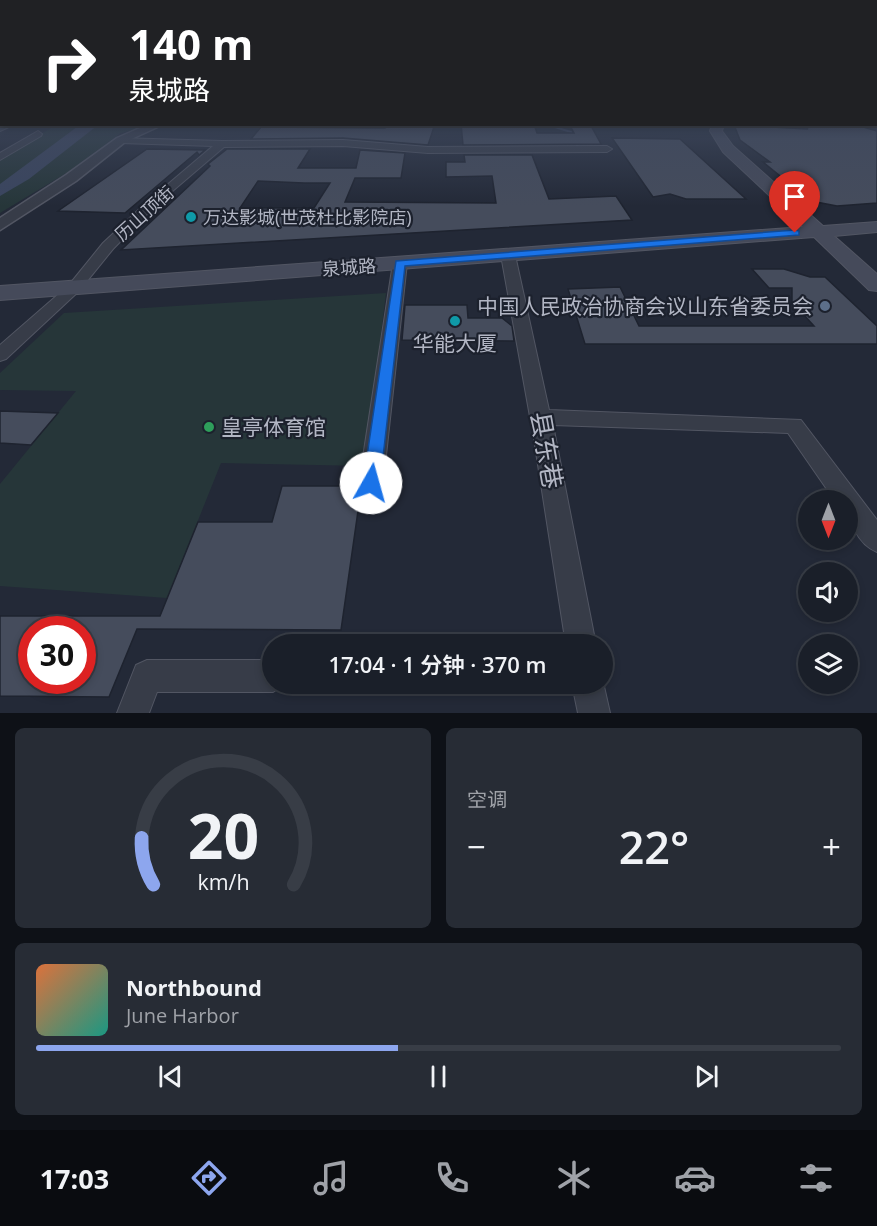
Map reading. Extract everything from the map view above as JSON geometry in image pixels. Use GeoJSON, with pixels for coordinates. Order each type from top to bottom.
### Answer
{"type":"FeatureCollection","features":[{"type":"Feature","properties":{"kind":"main road"},"geometry":{"type":"LineString","coordinates":[[722,139],[728,149],[877,285]]}},
{"type":"Feature","properties":{"kind":"main road","name":"泉城路"},"geometry":{"type":"LineString","coordinates":[[0,293],[877,227]]}},
{"type":"Feature","properties":{"kind":"street"},"geometry":{"type":"LineString","coordinates":[[0,157],[30,139]]}},
{"type":"Feature","properties":{"kind":"street"},"geometry":{"type":"LineString","coordinates":[[0,225],[71,178],[121,140],[222,144],[342,142],[428,150],[607,148]]}},
{"type":"Feature","properties":{"kind":"street","name":"历山顶街"},"geometry":{"type":"LineString","coordinates":[[0,355],[74,288],[108,246],[151,204],[222,144]]}},
{"type":"Feature","properties":{"kind":"street","name":"县东巷"},"geometry":{"type":"LineString","coordinates":[[508,255],[541,417],[579,634]]}},
{"type":"Feature","properties":{"kind":"street"},"geometry":{"type":"LineString","coordinates":[[371,483],[400,263]]}},
{"type":"Feature","properties":{"kind":"street"},"geometry":{"type":"LineString","coordinates":[[541,417],[794,424],[877,540]]}},
{"type":"Feature","properties":{"kind":"street"},"geometry":{"type":"LineString","coordinates":[[133,713],[147,676],[262,675]]}},
{"type":"Feature","properties":{"kind":"street"},"geometry":{"type":"LineString","coordinates":[[590,694],[594,713]]}},
{"type":"Feature","properties":{"kind":"shaded area"},"geometry":{"type":"Polygon","coordinates":[[[32,139],[112,139],[68,172],[0,213],[0,159],[32,139]]]}},
{"type":"Feature","properties":{"kind":"shaded area","name":"皇亭体育馆"},"geometry":{"type":"Polygon","coordinates":[[[386,293],[365,466],[221,463],[167,598],[0,586],[0,484],[76,391],[0,390],[0,373],[64,313],[386,293]]]}},
{"type":"Feature","properties":{"kind":"water"},"geometry":{"type":"Polygon","coordinates":[[[60,139],[80,139],[29,179],[0,196],[0,184],[60,139]]]}},
{"type":"Feature","properties":{"kind":"building"},"geometry":{"type":"Polygon","coordinates":[[[358,139],[430,139],[428,145],[358,139]]]}},
{"type":"Feature","properties":{"kind":"building"},"geometry":{"type":"Polygon","coordinates":[[[462,139],[598,139],[601,144],[463,145],[462,139]]]}},
{"type":"Feature","properties":{"kind":"building"},"geometry":{"type":"Polygon","coordinates":[[[613,139],[680,139],[746,199],[686,199],[670,194],[653,197],[613,139]]]}},
{"type":"Feature","properties":{"kind":"building"},"geometry":{"type":"Polygon","coordinates":[[[877,139],[877,203],[837,206],[811,201],[763,162],[770,162],[740,140],[877,139]]]}},
{"type":"Feature","properties":{"kind":"building"},"geometry":{"type":"Polygon","coordinates":[[[147,149],[205,150],[199,155],[197,152],[125,213],[58,211],[147,149]]]}},
{"type":"Feature","properties":{"kind":"building"},"geometry":{"type":"Polygon","coordinates":[[[227,149],[310,149],[298,168],[356,168],[360,150],[405,153],[401,178],[355,178],[345,202],[496,203],[492,176],[446,177],[446,162],[465,162],[464,155],[532,155],[549,199],[616,196],[632,220],[121,250],[210,166],[208,164],[227,149]],[[258,181],[240,208],[314,208],[330,183],[258,181]]]}},
{"type":"Feature","properties":{"kind":"building","name":"中国人民政治协商会议山东省委员会"},"geometry":{"type":"Polygon","coordinates":[[[752,269],[784,269],[810,277],[825,277],[877,326],[877,344],[585,344],[568,289],[620,287],[639,326],[814,326],[792,302],[792,288],[769,288],[752,269]]]}},
{"type":"Feature","properties":{"kind":"building","name":"华能大厦"},"geometry":{"type":"Polygon","coordinates":[[[405,305],[467,305],[468,318],[502,318],[512,326],[514,341],[402,340],[405,305]]]}},
{"type":"Feature","properties":{"kind":"building"},"geometry":{"type":"Polygon","coordinates":[[[0,411],[58,413],[31,445],[0,443],[0,411]]]}},
{"type":"Feature","properties":{"kind":"building"},"geometry":{"type":"Polygon","coordinates":[[[282,486],[358,486],[361,490],[341,630],[137,629],[109,697],[0,696],[0,616],[18,616],[18,694],[96,694],[96,616],[160,616],[198,522],[272,522],[282,486]]]}},
{"type":"Feature","properties":{"kind":"waterway"},"geometry":{"type":"LineString","coordinates":[[574,139],[578,147]]}},
{"type":"Feature","properties":{"kind":"place","name":"万达影城(世茂杜比影院店)"},"geometry":{"type":"Point","coordinates":[191,217]}},
{"type":"Feature","properties":{"kind":"place","name":"中国人民政治协商会议山东省委员会"},"geometry":{"type":"Point","coordinates":[825,306]}},
{"type":"Feature","properties":{"kind":"place","name":"华能大厦"},"geometry":{"type":"Point","coordinates":[455,321]}},
{"type":"Feature","properties":{"kind":"place","name":"皇亭体育馆"},"geometry":{"type":"Point","coordinates":[209,427]}},
{"type":"Feature","properties":{"kind":"route"},"geometry":{"type":"LineString","coordinates":[[371,483],[400,263],[795,233]]}}]}
